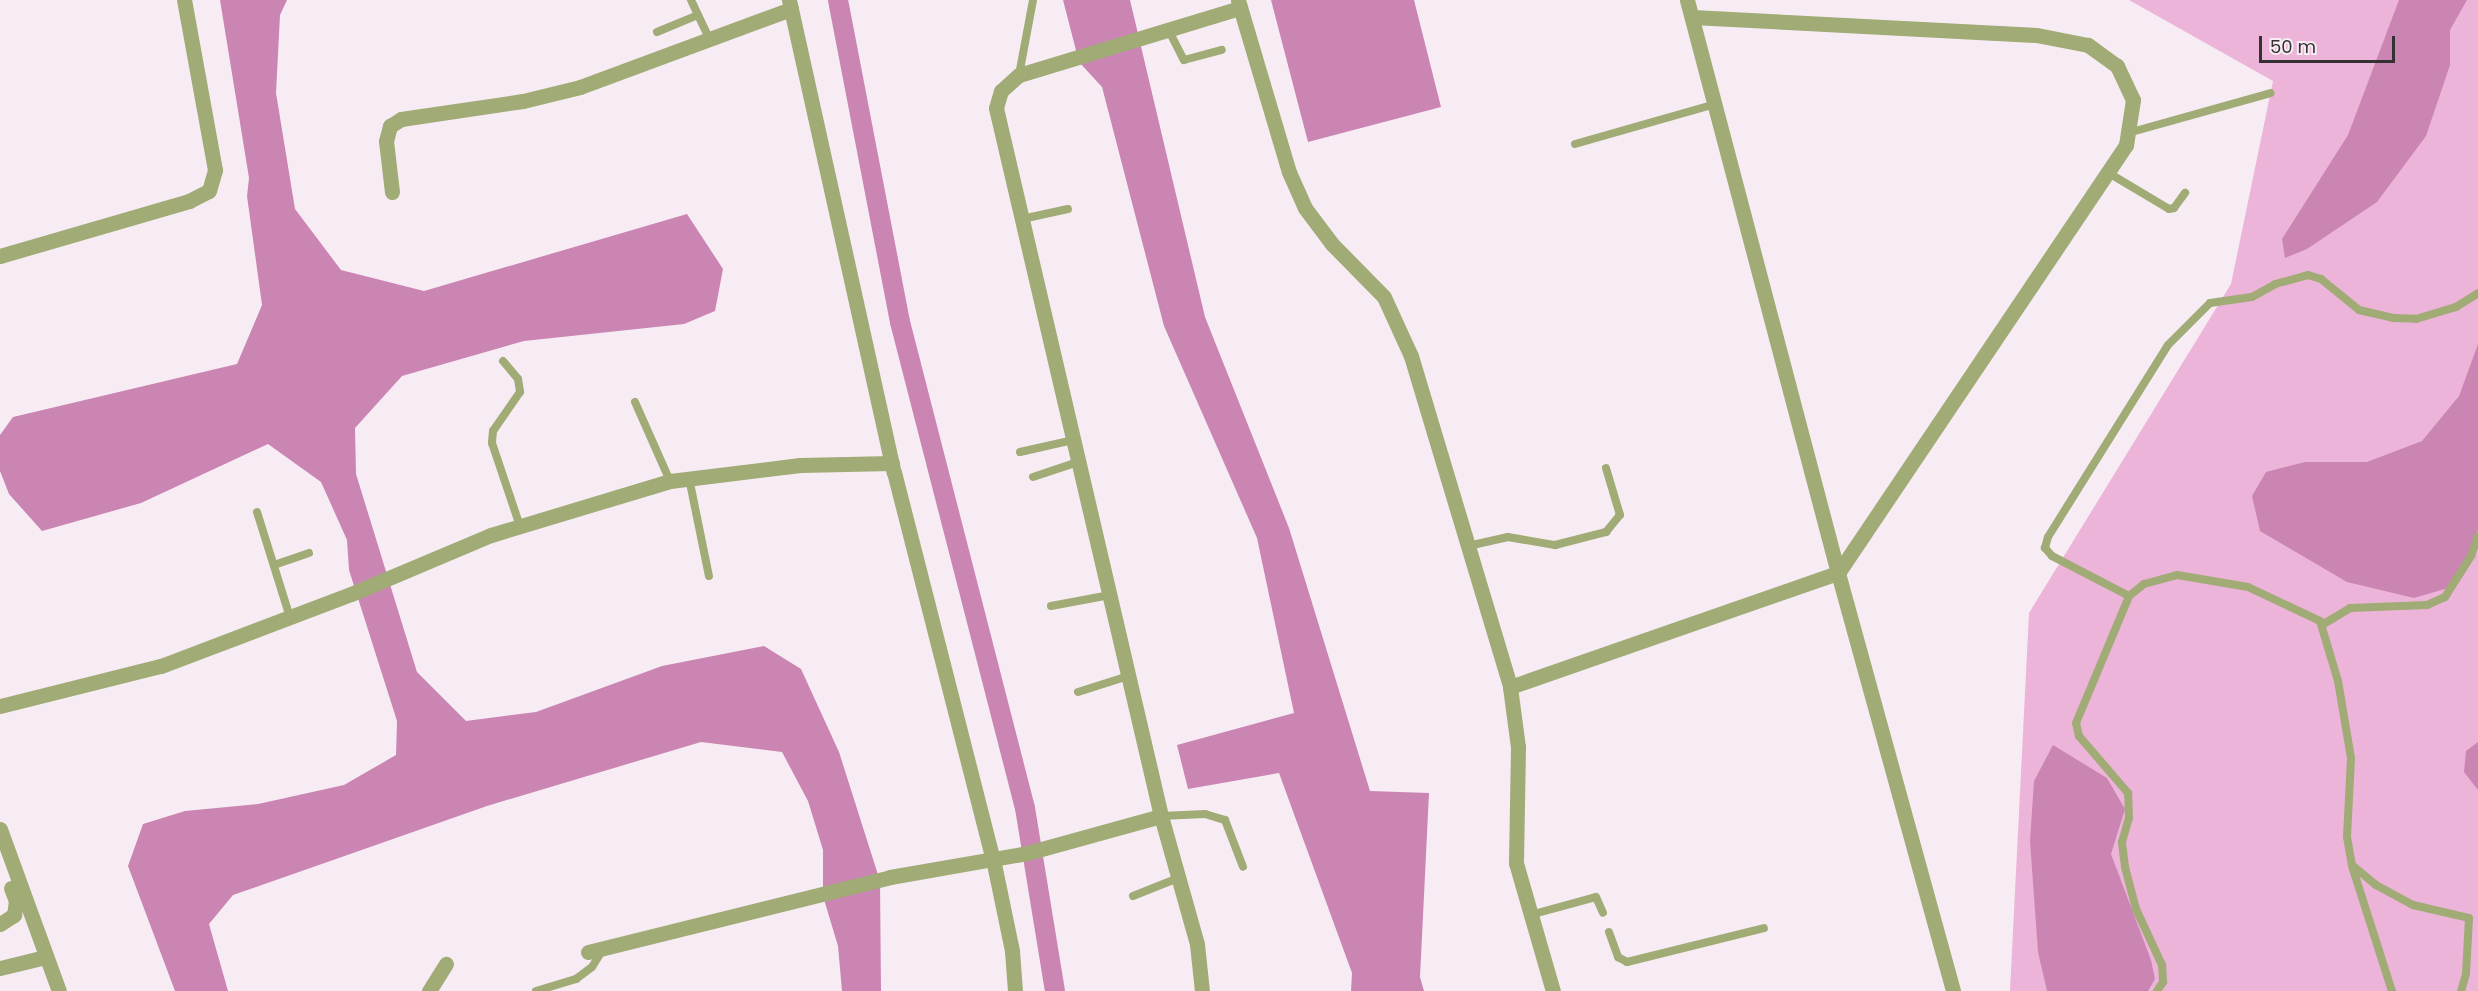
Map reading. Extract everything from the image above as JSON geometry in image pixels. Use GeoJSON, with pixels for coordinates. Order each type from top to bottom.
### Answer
{"type":"FeatureCollection","features":[{"type":"Feature","properties":{"kind":"street"},"geometry":{"type":"LineString","coordinates":[[0,256],[189,201],[209,191],[215,170],[184,0]]}},
{"type":"Feature","properties":{"kind":"street"},"geometry":{"type":"LineString","coordinates":[[1687,0],[1838,573],[1953,991]]}},
{"type":"Feature","properties":{"kind":"street"},"geometry":{"type":"LineString","coordinates":[[392,192],[386,141],[390,126],[401,119],[523,101],[580,87],[709,38],[790,4],[892,463],[993,859],[1012,951],[1015,991]]}},
{"type":"Feature","properties":{"kind":"street"},"geometry":{"type":"LineString","coordinates":[[1202,991],[1197,944],[1161,816],[996,108],[1001,91],[1019,75],[1140,39],[1239,4],[1289,172],[1305,208],[1332,244],[1384,297],[1411,356],[1510,687],[1518,747],[1516,863],[1553,991]]}},
{"type":"Feature","properties":{"kind":"street"},"geometry":{"type":"LineString","coordinates":[[1510,687],[1838,573],[2126,145],[2133,100],[2117,66],[2088,45],[2036,35],[1692,16]]}},
{"type":"Feature","properties":{"kind":"street"},"geometry":{"type":"LineString","coordinates":[[0,706],[161,666],[351,594],[389,576],[520,526],[670,480],[801,465],[892,463]]}},
{"type":"Feature","properties":{"kind":"street"},"geometry":{"type":"LineString","coordinates":[[588,952],[890,877],[1027,853],[1161,816]]}},
{"type":"Feature","properties":{"kind":"street"},"geometry":{"type":"LineString","coordinates":[[0,829],[59,991]]}},
{"type":"Feature","properties":{"kind":"street"},"geometry":{"type":"LineString","coordinates":[[0,859],[16,901],[15,915],[0,924]]}},
{"type":"Feature","properties":{"kind":"street"},"geometry":{"type":"LineString","coordinates":[[0,968],[45,957]]}},
{"type":"Feature","properties":{"kind":"street"},"geometry":{"type":"LineString","coordinates":[[429,991],[446,964]]}},
{"type":"Feature","properties":{"kind":"lane"},"geometry":{"type":"LineString","coordinates":[[691,0],[709,38]]}},
{"type":"Feature","properties":{"kind":"lane"},"geometry":{"type":"LineString","coordinates":[[1019,75],[1033,0]]}},
{"type":"Feature","properties":{"kind":"lane"},"geometry":{"type":"LineString","coordinates":[[657,32],[698,15]]}},
{"type":"Feature","properties":{"kind":"lane"},"geometry":{"type":"LineString","coordinates":[[1168,29],[1184,60],[1222,51]]}},
{"type":"Feature","properties":{"kind":"lane"},"geometry":{"type":"LineString","coordinates":[[2128,133],[2271,93]]}},
{"type":"Feature","properties":{"kind":"lane"},"geometry":{"type":"LineString","coordinates":[[1575,144],[1715,104]]}},
{"type":"Feature","properties":{"kind":"lane"},"geometry":{"type":"LineString","coordinates":[[2107,172],[2169,209],[2174,208],[2185,193]]}},
{"type":"Feature","properties":{"kind":"lane"},"geometry":{"type":"LineString","coordinates":[[1022,219],[1068,209]]}},
{"type":"Feature","properties":{"kind":"lane"},"geometry":{"type":"LineString","coordinates":[[2129,596],[2052,556],[2045,548],[2048,537],[2168,345],[2210,303],[2252,297],[2275,284],[2307,275],[2321,279],[2360,310],[2393,318],[2416,319],[2456,307],[2478,293]]}},
{"type":"Feature","properties":{"kind":"lane"},"geometry":{"type":"LineString","coordinates":[[503,361],[518,380],[520,392],[493,431],[492,443],[520,526]]}},
{"type":"Feature","properties":{"kind":"lane"},"geometry":{"type":"LineString","coordinates":[[635,402],[670,480]]}},
{"type":"Feature","properties":{"kind":"lane"},"geometry":{"type":"LineString","coordinates":[[1020,452],[1073,440]]}},
{"type":"Feature","properties":{"kind":"lane"},"geometry":{"type":"LineString","coordinates":[[1033,477],[1078,462]]}},
{"type":"Feature","properties":{"kind":"lane"},"geometry":{"type":"LineString","coordinates":[[1468,546],[1509,537],[1555,545],[1606,532],[1620,515],[1606,468]]}},
{"type":"Feature","properties":{"kind":"lane"},"geometry":{"type":"LineString","coordinates":[[689,478],[709,576]]}},
{"type":"Feature","properties":{"kind":"lane"},"geometry":{"type":"LineString","coordinates":[[257,512],[290,617]]}},
{"type":"Feature","properties":{"kind":"lane"},"geometry":{"type":"LineString","coordinates":[[2322,625],[2350,608],[2427,605],[2445,597],[2471,556],[2478,536]]}},
{"type":"Feature","properties":{"kind":"lane"},"geometry":{"type":"LineString","coordinates":[[274,565],[309,553]]}},
{"type":"Feature","properties":{"kind":"lane"},"geometry":{"type":"LineString","coordinates":[[2157,991],[2163,982],[2162,965],[2136,909],[2125,867],[2122,842],[2129,818],[2128,793],[2079,736],[2076,723],[2129,596],[2144,584],[2177,575],[2248,587],[2322,625],[2338,681],[2351,758],[2347,837],[2352,865],[2392,991]]}},
{"type":"Feature","properties":{"kind":"lane"},"geometry":{"type":"LineString","coordinates":[[1051,606],[1110,595]]}},
{"type":"Feature","properties":{"kind":"lane"},"geometry":{"type":"LineString","coordinates":[[1078,692],[1128,676]]}},
{"type":"Feature","properties":{"kind":"lane"},"geometry":{"type":"LineString","coordinates":[[1161,816],[1205,814],[1225,820],[1243,867]]}},
{"type":"Feature","properties":{"kind":"lane"},"geometry":{"type":"LineString","coordinates":[[2352,865],[2376,885],[2413,905],[2469,918],[2466,974],[2461,991]]}},
{"type":"Feature","properties":{"kind":"lane"},"geometry":{"type":"LineString","coordinates":[[1133,896],[1178,878]]}},
{"type":"Feature","properties":{"kind":"lane"},"geometry":{"type":"LineString","coordinates":[[1530,915],[1596,897],[1603,913]]}},
{"type":"Feature","properties":{"kind":"lane"},"geometry":{"type":"LineString","coordinates":[[1610,932],[1618,957],[1627,962],[1764,928]]}},
{"type":"Feature","properties":{"kind":"lane"},"geometry":{"type":"LineString","coordinates":[[536,991],[576,979],[592,967],[604,948]]}},
{"type":"Feature","properties":{"kind":"shaded area"},"geometry":{"type":"Polygon","coordinates":[[[220,0],[287,0],[280,15],[276,93],[295,209],[341,270],[424,291],[687,214],[723,269],[715,311],[684,324],[524,341],[402,376],[355,428],[356,474],[417,672],[466,721],[536,712],[662,666],[764,646],[801,669],[839,752],[880,881],[881,991],[842,991],[838,946],[823,896],[823,850],[808,801],[782,752],[701,742],[487,806],[233,895],[209,924],[228,991],[175,991],[128,866],[143,824],[185,811],[258,804],[344,785],[396,755],[397,721],[349,570],[347,540],[321,482],[268,444],[141,503],[42,531],[9,494],[0,471],[0,435],[13,417],[237,364],[262,305],[247,196],[249,178],[220,0]]]}},
{"type":"Feature","properties":{"kind":"shaded area"},"geometry":{"type":"Polygon","coordinates":[[[1063,0],[1130,0],[1205,317],[1289,528],[1370,791],[1429,793],[1420,977],[1424,991],[1351,991],[1352,973],[1279,773],[1188,789],[1177,745],[1294,713],[1257,538],[1164,326],[1102,87],[1079,62],[1063,0]]]}},
{"type":"Feature","properties":{"kind":"shaded area"},"geometry":{"type":"Polygon","coordinates":[[[1271,0],[1414,0],[1441,107],[1308,142],[1271,0]]]}},
{"type":"Feature","properties":{"kind":"shaded area"},"geometry":{"type":"Polygon","coordinates":[[[2129,0],[2478,0],[2478,991],[2010,991],[2029,613],[2231,284],[2273,81],[2129,0]]]}},
{"type":"Feature","properties":{"kind":"shaded area"},"geometry":{"type":"Polygon","coordinates":[[[2399,0],[2467,0],[2450,30],[2450,65],[2426,136],[2377,202],[2307,249],[2285,258],[2282,239],[2348,135],[2399,0]]]}},
{"type":"Feature","properties":{"kind":"shaded area"},"geometry":{"type":"Polygon","coordinates":[[[2478,344],[2478,530],[2455,586],[2414,598],[2347,582],[2260,531],[2252,496],[2266,472],[2305,462],[2367,462],[2422,441],[2459,396],[2478,344]]]}},
{"type":"Feature","properties":{"kind":"shaded area"},"geometry":{"type":"Polygon","coordinates":[[[2478,742],[2478,790],[2464,772],[2466,751],[2478,742]]]}},
{"type":"Feature","properties":{"kind":"shaded area"},"geometry":{"type":"Polygon","coordinates":[[[2053,745],[2107,778],[2125,809],[2111,854],[2151,960],[2155,979],[2148,991],[2047,991],[2038,952],[2030,841],[2034,781],[2053,745]]]}},
{"type":"Feature","properties":{"kind":"waterway"},"geometry":{"type":"LineString","coordinates":[[838,0],[900,322],[1025,808],[1055,991]]}}]}
